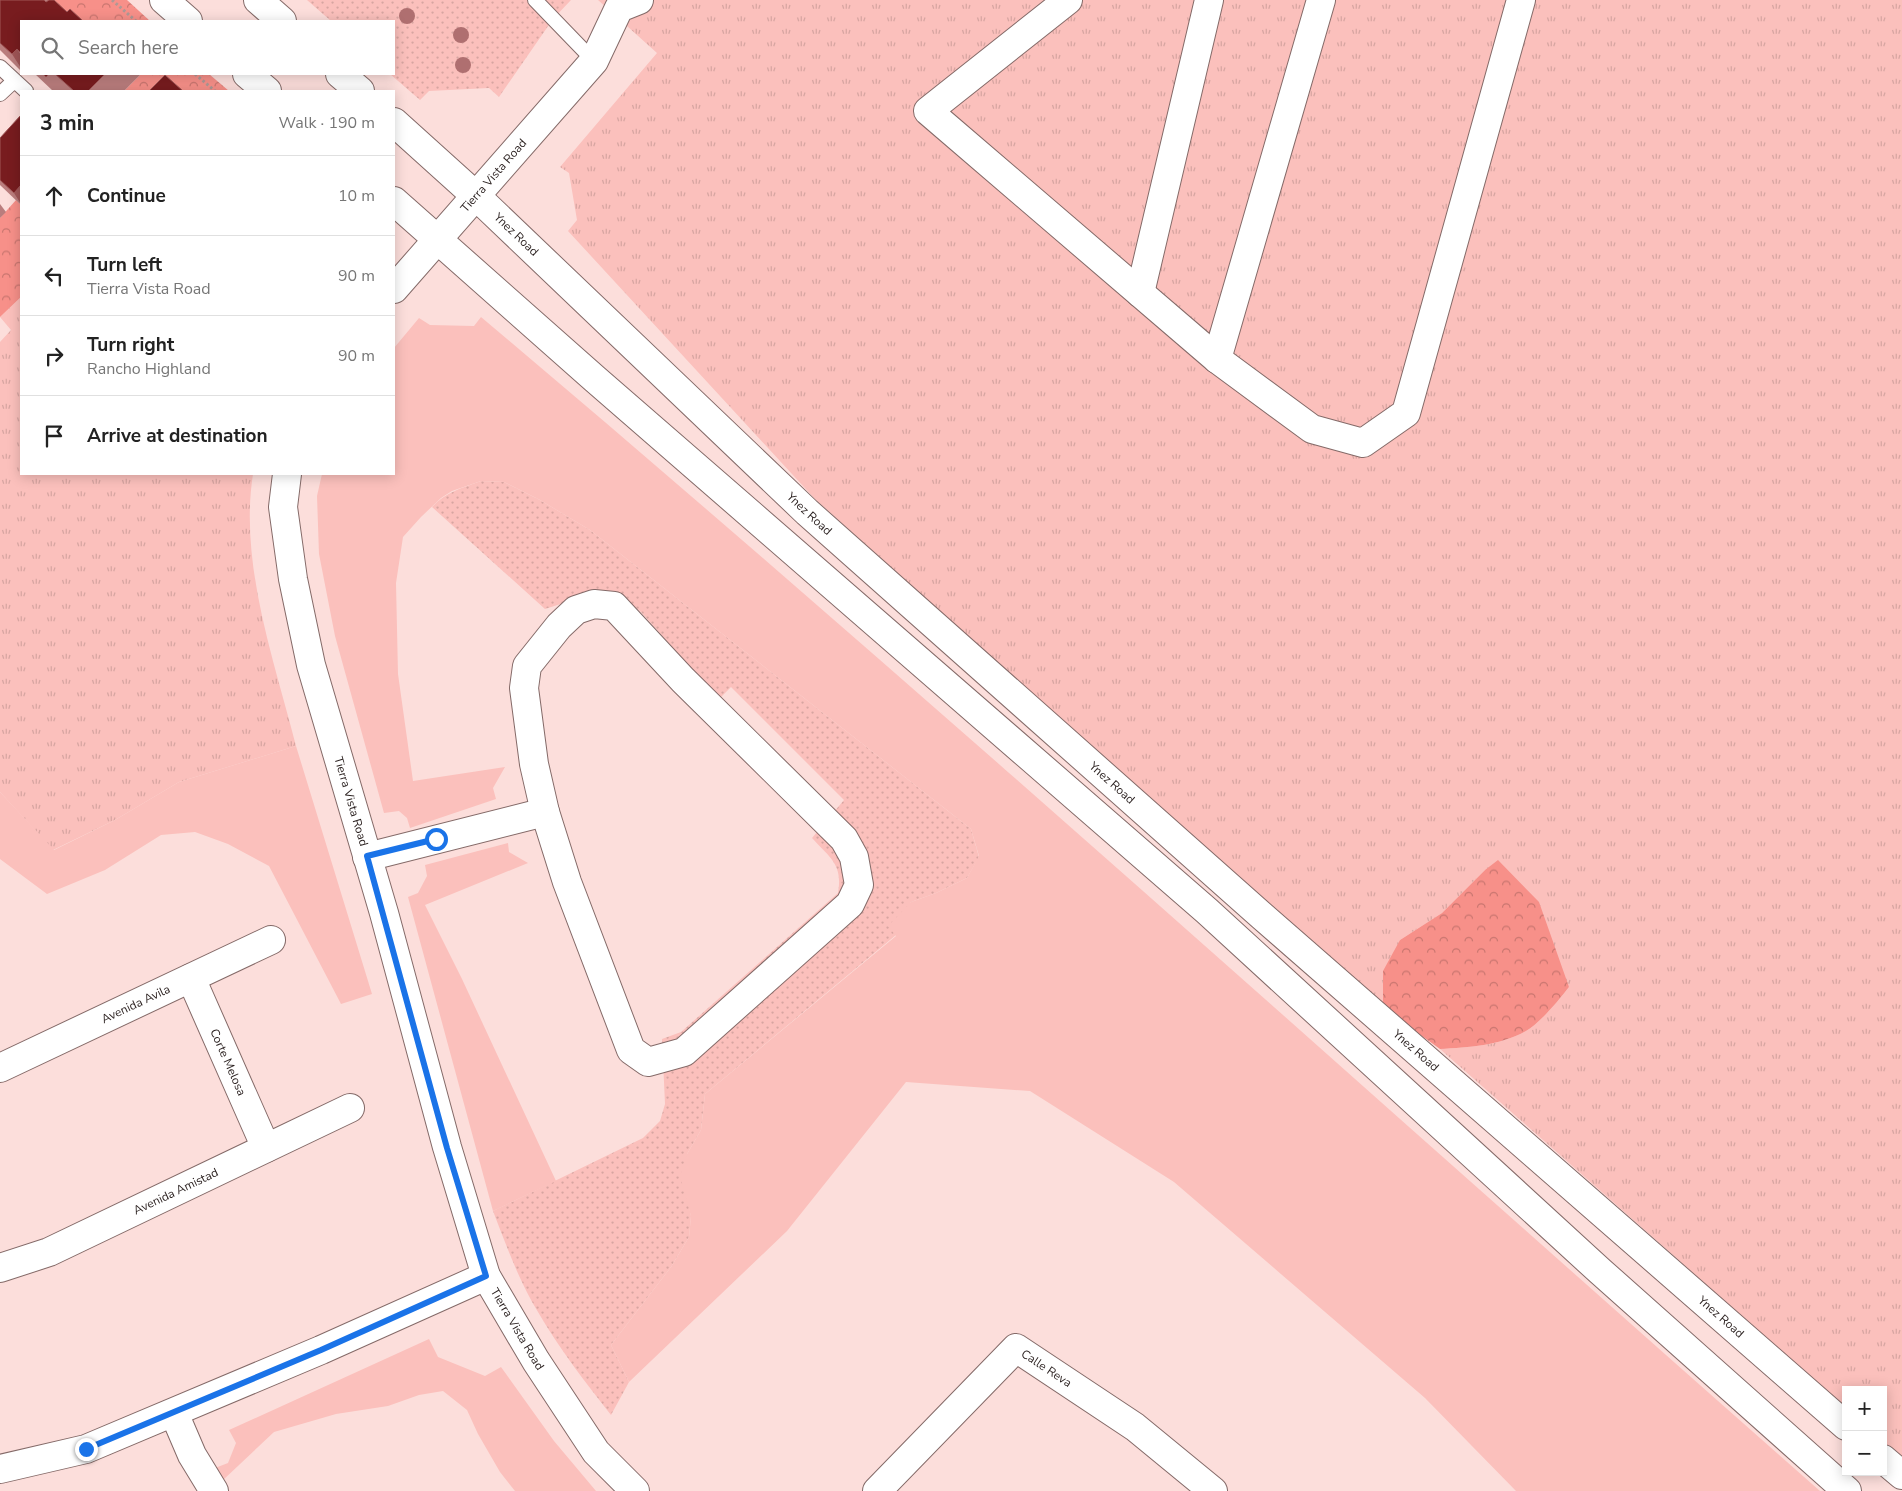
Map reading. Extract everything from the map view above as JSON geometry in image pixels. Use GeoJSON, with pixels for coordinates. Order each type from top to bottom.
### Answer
{"type":"FeatureCollection","features":[{"type":"Feature","properties":{"kind":"street"},"geometry":{"type":"LineString","coordinates":[[164,0],[187,20]]}},
{"type":"Feature","properties":{"kind":"street"},"geometry":{"type":"LineString","coordinates":[[258,0],[281,20]]}},
{"type":"Feature","properties":{"kind":"street","name":"Tierra Vista Road"},"geometry":{"type":"LineString","coordinates":[[395,288],[594,61],[619,8],[639,0]]}},
{"type":"Feature","properties":{"kind":"street"},"geometry":{"type":"LineString","coordinates":[[1068,0],[928,112],[1217,360],[1312,430],[1363,443],[1406,414],[1521,0]]}},
{"type":"Feature","properties":{"kind":"street"},"geometry":{"type":"LineString","coordinates":[[1140,293],[1209,0]]}},
{"type":"Feature","properties":{"kind":"street"},"geometry":{"type":"LineString","coordinates":[[1217,360],[1321,0]]}},
{"type":"Feature","properties":{"kind":"street"},"geometry":{"type":"LineString","coordinates":[[248,75],[266,90]]}},
{"type":"Feature","properties":{"kind":"street"},"geometry":{"type":"LineString","coordinates":[[341,75],[359,90]]}},
{"type":"Feature","properties":{"kind":"street","name":"Ynez Road"},"geometry":{"type":"LineString","coordinates":[[395,123],[476,196],[815,519],[1262,916],[1842,1423]]}},
{"type":"Feature","properties":{"kind":"street"},"geometry":{"type":"LineString","coordinates":[[395,202],[602,386],[1207,911],[1600,1271],[1847,1491]]}},
{"type":"Feature","properties":{"kind":"street","name":"Tierra Vista Road"},"geometry":{"type":"LineString","coordinates":[[287,475],[283,507],[294,588],[310,665],[367,856],[447,1148],[486,1276],[536,1361],[596,1452],[635,1491]]}},
{"type":"Feature","properties":{"kind":"street"},"geometry":{"type":"LineString","coordinates":[[594,604],[614,606],[683,680],[844,839],[854,856],[860,885],[850,904],[684,1052],[648,1062],[631,1050],[567,882],[545,812],[534,764],[524,688],[527,666],[559,626],[576,610],[594,604]]}},
{"type":"Feature","properties":{"kind":"street"},"geometry":{"type":"LineString","coordinates":[[367,856],[545,812]]}},
{"type":"Feature","properties":{"kind":"street","name":"Avenida Avila"},"geometry":{"type":"LineString","coordinates":[[0,1068],[271,940]]}},
{"type":"Feature","properties":{"kind":"street","name":"Corte Melosa"},"geometry":{"type":"LineString","coordinates":[[191,978],[266,1148]]}},
{"type":"Feature","properties":{"kind":"street","name":"Avenida Amistad"},"geometry":{"type":"LineString","coordinates":[[0,1268],[49,1252],[350,1108]]}},
{"type":"Feature","properties":{"kind":"street"},"geometry":{"type":"LineString","coordinates":[[0,1469],[86,1449],[321,1350],[486,1276]]}},
{"type":"Feature","properties":{"kind":"street","name":"Calle Reva"},"geometry":{"type":"LineString","coordinates":[[877,1491],[1016,1348],[1135,1427],[1213,1491]]}},
{"type":"Feature","properties":{"kind":"street"},"geometry":{"type":"LineString","coordinates":[[174,1413],[192,1455],[214,1491]]}},
{"type":"Feature","properties":{"kind":"street"},"geometry":{"type":"LineString","coordinates":[[1887,1462],[1902,1475]]}},
{"type":"Feature","properties":{"kind":"lane"},"geometry":{"type":"LineString","coordinates":[[534,0],[594,61]]}},
{"type":"Feature","properties":{"kind":"lane"},"geometry":{"type":"LineString","coordinates":[[0,68],[25,90]]}},
{"type":"Feature","properties":{"kind":"lane"},"geometry":{"type":"LineString","coordinates":[[0,94],[14,81]]}},
{"type":"Feature","properties":{"kind":"path"},"geometry":{"type":"LineString","coordinates":[[112,0],[135,20]]}},
{"type":"Feature","properties":{"kind":"path"},"geometry":{"type":"LineString","coordinates":[[196,75],[214,90]]}},
{"type":"Feature","properties":{"kind":"green space"},"geometry":{"type":"Polygon","coordinates":[[[44,0],[127,0],[149,20],[67,20],[44,0]]]}},
{"type":"Feature","properties":{"kind":"green space"},"geometry":{"type":"Polygon","coordinates":[[[307,0],[571,0],[553,19],[499,97],[489,88],[429,91],[420,100],[391,75],[395,75],[395,20],[330,20],[307,0]]]}},
{"type":"Feature","properties":{"kind":"green space"},"geometry":{"type":"Polygon","coordinates":[[[598,0],[1902,0],[1902,1458],[1887,1445],[1887,1386],[1842,1386],[1842,1404],[1440,1049],[1484,1045],[1516,1036],[1537,1023],[1569,987],[1485,870],[1442,913],[1400,940],[1383,1008],[815,499],[568,231],[577,220],[569,173],[560,167],[657,53],[598,0]]]}},
{"type":"Feature","properties":{"kind":"green space"},"geometry":{"type":"Polygon","coordinates":[[[140,75],[210,75],[228,90],[125,90],[140,75]]]}},
{"type":"Feature","properties":{"kind":"green space"},"geometry":{"type":"Polygon","coordinates":[[[16,200],[20,204],[20,298],[0,317],[0,218],[16,200]]]}},
{"type":"Feature","properties":{"kind":"green space"},"geometry":{"type":"Polygon","coordinates":[[[20,298],[20,475],[253,475],[250,508],[255,576],[269,646],[296,746],[179,782],[115,820],[53,850],[0,792],[0,342],[11,330],[0,317],[20,298]]]}},
{"type":"Feature","properties":{"kind":"green space"},"geometry":{"type":"Polygon","coordinates":[[[481,317],[651,461],[987,753],[1820,1491],[1516,1491],[1425,1398],[1174,1182],[1030,1091],[906,1082],[787,1231],[629,1382],[611,1345],[671,1267],[689,1237],[691,1216],[680,1176],[687,1154],[701,1130],[705,1094],[896,936],[888,926],[911,902],[936,893],[967,878],[979,856],[971,829],[590,530],[540,500],[504,482],[481,481],[452,491],[441,498],[403,537],[396,583],[398,674],[413,781],[505,767],[493,788],[496,799],[410,828],[407,818],[399,811],[384,813],[335,636],[319,554],[317,496],[322,475],[395,475],[395,347],[419,318],[430,325],[474,326],[481,317]]]}},
{"type":"Feature","properties":{"kind":"green space"},"geometry":{"type":"Polygon","coordinates":[[[481,481],[504,482],[540,500],[590,530],[971,829],[979,857],[967,878],[936,893],[911,902],[896,935],[705,1094],[701,1130],[687,1154],[691,1216],[689,1237],[671,1267],[611,1345],[629,1382],[611,1415],[563,1352],[531,1300],[513,1263],[493,1211],[643,1138],[660,1121],[665,1104],[662,1039],[681,1032],[838,893],[839,875],[837,868],[834,862],[812,838],[844,800],[731,687],[719,699],[641,612],[620,594],[601,591],[545,609],[432,507],[449,494],[481,481]]]}},
{"type":"Feature","properties":{"kind":"green space"},"geometry":{"type":"Polygon","coordinates":[[[296,746],[372,994],[341,1004],[269,866],[228,844],[195,832],[161,835],[105,870],[47,894],[0,859],[0,792],[54,850],[115,820],[179,782],[296,746]]]}},
{"type":"Feature","properties":{"kind":"green space"},"geometry":{"type":"Polygon","coordinates":[[[508,843],[509,852],[528,863],[425,905],[462,979],[556,1181],[493,1211],[408,897],[418,893],[427,876],[425,865],[508,843]]]}},
{"type":"Feature","properties":{"kind":"green space"},"geometry":{"type":"Polygon","coordinates":[[[1498,860],[1539,902],[1569,987],[1537,1023],[1516,1036],[1484,1045],[1440,1049],[1383,1008],[1383,971],[1400,940],[1442,913],[1485,870],[1498,860]]]}},
{"type":"Feature","properties":{"kind":"green space"},"geometry":{"type":"Polygon","coordinates":[[[429,1339],[438,1357],[485,1376],[501,1367],[554,1441],[596,1491],[515,1491],[500,1472],[478,1434],[467,1410],[443,1391],[419,1395],[388,1406],[336,1414],[274,1432],[222,1481],[215,1468],[228,1463],[236,1443],[229,1430],[429,1339]]]}},
{"type":"Feature","properties":{"kind":"building"},"geometry":{"type":"Polygon","coordinates":[[[0,0],[44,0],[46,2],[54,0],[67,12],[70,9],[82,20],[20,20],[20,52],[17,49],[12,54],[0,43],[0,0]]]}},
{"type":"Feature","properties":{"kind":"building"},"geometry":{"type":"Polygon","coordinates":[[[56,75],[104,75],[89,90],[73,90],[56,75]]]}},
{"type":"Feature","properties":{"kind":"building"},"geometry":{"type":"Polygon","coordinates":[[[165,75],[182,90],[150,90],[165,75]]]}},
{"type":"Feature","properties":{"kind":"building"},"geometry":{"type":"Polygon","coordinates":[[[20,116],[20,186],[14,193],[0,180],[0,138],[20,116]]]}},
{"type":"Feature","properties":{"kind":"route"},"geometry":{"type":"LineString","coordinates":[[86,1449],[321,1350],[486,1276],[447,1148],[367,856],[436,839]]}}]}
